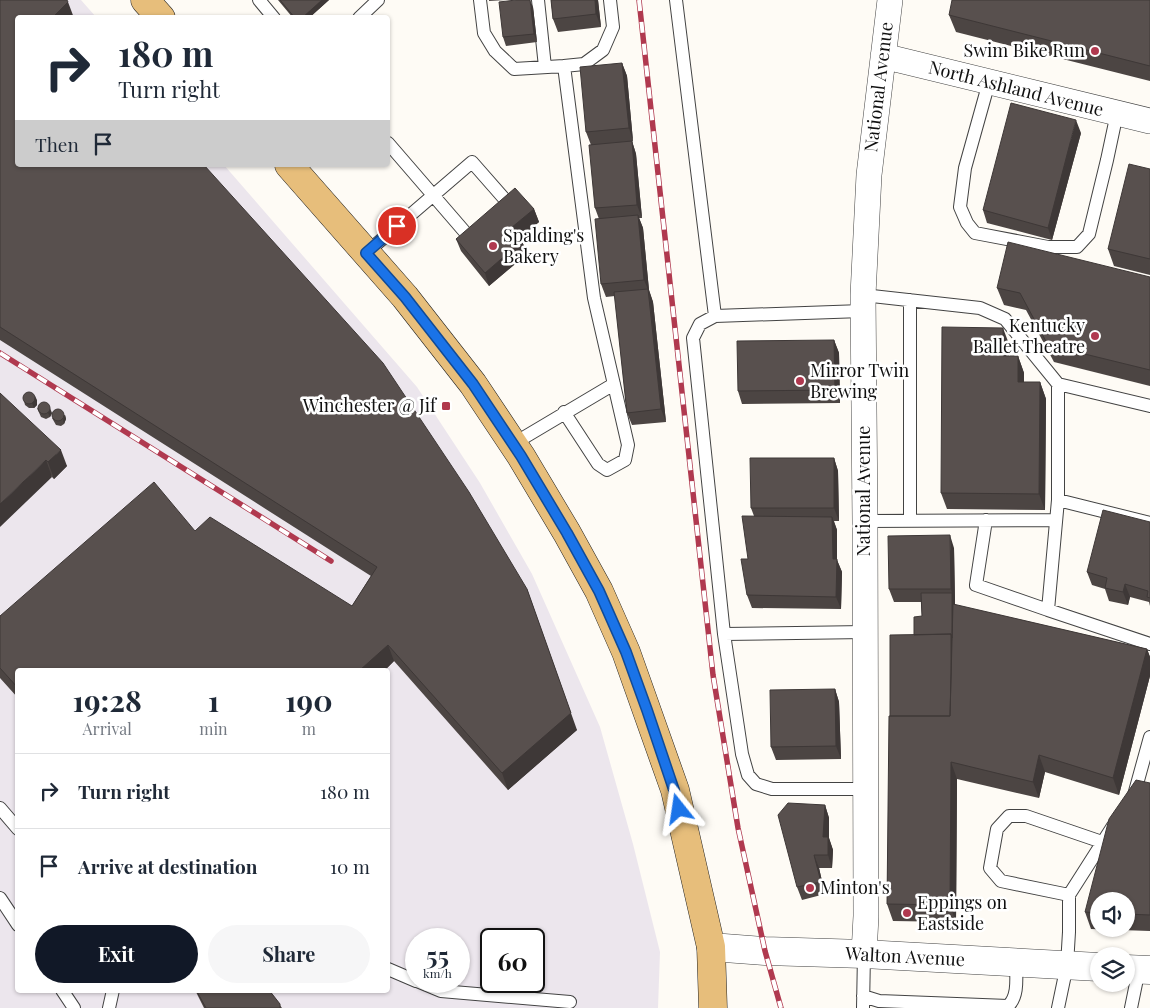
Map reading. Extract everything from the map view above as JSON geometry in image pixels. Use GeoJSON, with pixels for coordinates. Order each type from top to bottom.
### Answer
{"type":"FeatureCollection","features":[{"type":"Feature","properties":{"kind":"main road"},"geometry":{"type":"LineString","coordinates":[[145,0],[158,15]]}},
{"type":"Feature","properties":{"kind":"main road"},"geometry":{"type":"LineString","coordinates":[[291,167],[405,297],[473,384],[513,444],[567,533],[594,582],[626,652],[674,790],[711,947],[713,1008]]}},
{"type":"Feature","properties":{"kind":"street","name":"National Avenue"},"geometry":{"type":"LineString","coordinates":[[864,954],[866,916],[864,789],[865,521],[862,303],[868,175],[890,0]]}},
{"type":"Feature","properties":{"kind":"street","name":"North Ashland Avenue"},"geometry":{"type":"LineString","coordinates":[[883,56],[1150,121]]}},
{"type":"Feature","properties":{"kind":"street","name":"Walton Avenue"},"geometry":{"type":"LineString","coordinates":[[711,947],[1090,966]]}},
{"type":"Feature","properties":{"kind":"lane"},"geometry":{"type":"LineString","coordinates":[[362,15],[378,0]]}},
{"type":"Feature","properties":{"kind":"lane"},"geometry":{"type":"LineString","coordinates":[[480,0],[484,33],[495,51],[514,69],[584,64],[603,50],[613,27],[610,0]]}},
{"type":"Feature","properties":{"kind":"lane"},"geometry":{"type":"LineString","coordinates":[[538,0],[545,67]]}},
{"type":"Feature","properties":{"kind":"lane"},"geometry":{"type":"LineString","coordinates":[[676,0],[715,316]]}},
{"type":"Feature","properties":{"kind":"lane"},"geometry":{"type":"LineString","coordinates":[[262,1],[272,15]]}},
{"type":"Feature","properties":{"kind":"lane"},"geometry":{"type":"LineString","coordinates":[[564,66],[594,298],[628,445],[624,460],[607,470],[598,464],[564,412]]}},
{"type":"Feature","properties":{"kind":"lane"},"geometry":{"type":"LineString","coordinates":[[989,82],[965,168],[960,207],[967,223],[976,233],[1048,247],[1076,247],[1089,234],[1117,113]]}},
{"type":"Feature","properties":{"kind":"lane"},"geometry":{"type":"LineString","coordinates":[[390,144],[470,238]]}},
{"type":"Feature","properties":{"kind":"lane"},"geometry":{"type":"LineString","coordinates":[[366,253],[472,162],[508,203]]}},
{"type":"Feature","properties":{"kind":"lane"},"geometry":{"type":"LineString","coordinates":[[910,300],[910,521]]}},
{"type":"Feature","properties":{"kind":"lane"},"geometry":{"type":"LineString","coordinates":[[864,789],[772,789],[756,784],[748,775],[742,754],[724,634],[693,338],[700,324],[715,316],[910,300],[980,308],[1004,319],[1058,384],[1150,406]]}},
{"type":"Feature","properties":{"kind":"lane"},"geometry":{"type":"LineString","coordinates":[[513,444],[614,384]]}},
{"type":"Feature","properties":{"kind":"lane"},"geometry":{"type":"LineString","coordinates":[[1048,610],[1058,500],[1058,384]]}},
{"type":"Feature","properties":{"kind":"lane"},"geometry":{"type":"LineString","coordinates":[[1058,500],[1150,523]]}},
{"type":"Feature","properties":{"kind":"lane"},"geometry":{"type":"LineString","coordinates":[[986,520],[976,585],[1150,644]]}},
{"type":"Feature","properties":{"kind":"lane"},"geometry":{"type":"LineString","coordinates":[[865,521],[1056,520]]}},
{"type":"Feature","properties":{"kind":"lane"},"geometry":{"type":"LineString","coordinates":[[724,634],[864,632]]}},
{"type":"Feature","properties":{"kind":"lane"},"geometry":{"type":"LineString","coordinates":[[1130,802],[1135,794],[1150,737]]}},
{"type":"Feature","properties":{"kind":"lane"},"geometry":{"type":"LineString","coordinates":[[0,808],[15,826]]}},
{"type":"Feature","properties":{"kind":"lane"},"geometry":{"type":"LineString","coordinates":[[1069,895],[1001,881],[990,868],[997,829],[1009,816],[1026,816],[1102,842]]}},
{"type":"Feature","properties":{"kind":"lane"},"geometry":{"type":"LineString","coordinates":[[1058,1008],[1067,965],[1069,895],[1119,818]]}},
{"type":"Feature","properties":{"kind":"lane"},"geometry":{"type":"LineString","coordinates":[[0,898],[15,920]]}},
{"type":"Feature","properties":{"kind":"lane"},"geometry":{"type":"LineString","coordinates":[[864,954],[863,1002],[1008,1006],[1012,1002],[1015,992],[1016,964]]}},
{"type":"Feature","properties":{"kind":"lane"},"geometry":{"type":"LineString","coordinates":[[390,969],[405,976]]}},
{"type":"Feature","properties":{"kind":"lane"},"geometry":{"type":"LineString","coordinates":[[1131,1008],[1138,969]]}},
{"type":"Feature","properties":{"kind":"lane"},"geometry":{"type":"LineString","coordinates":[[64,993],[74,1008]]}},
{"type":"Feature","properties":{"kind":"lane"},"geometry":{"type":"LineString","coordinates":[[109,1008],[112,993]]}},
{"type":"Feature","properties":{"kind":"lane"},"geometry":{"type":"LineString","coordinates":[[464,993],[570,1002]]}},
{"type":"Feature","properties":{"kind":"shaded area"},"geometry":{"type":"Polygon","coordinates":[[[0,0],[81,0],[94,15],[15,15],[15,167],[226,167],[417,387],[480,483],[532,574],[600,727],[633,844],[660,952],[658,1008],[0,1008],[0,0]]]}},
{"type":"Feature","properties":{"kind":"building"},"geometry":{"type":"Polygon","coordinates":[[[0,0],[67,0],[68,2],[55,15],[15,15],[15,167],[206,167],[383,363],[469,492],[527,589],[571,713],[502,773],[388,645],[362,668],[15,668],[15,685],[0,668],[0,616],[154,482],[195,531],[210,517],[352,606],[377,567],[0,327],[0,0]]]}},
{"type":"Feature","properties":{"kind":"building"},"geometry":{"type":"Polygon","coordinates":[[[280,0],[322,0],[305,15],[292,15],[280,0]]]}},
{"type":"Feature","properties":{"kind":"building"},"geometry":{"type":"Polygon","coordinates":[[[530,0],[534,34],[503,37],[499,2],[530,0]]]}},
{"type":"Feature","properties":{"kind":"building"},"geometry":{"type":"Polygon","coordinates":[[[551,0],[595,0],[596,14],[553,19],[551,0]]]}},
{"type":"Feature","properties":{"kind":"building"},"geometry":{"type":"Polygon","coordinates":[[[952,0],[1150,0],[1150,66],[949,15],[952,0]]]}},
{"type":"Feature","properties":{"kind":"building"},"geometry":{"type":"Polygon","coordinates":[[[622,63],[629,128],[586,132],[580,67],[622,63]]]}},
{"type":"Feature","properties":{"kind":"building"},"geometry":{"type":"Polygon","coordinates":[[[1011,103],[1076,120],[1048,228],[983,210],[1011,103]]]}},
{"type":"Feature","properties":{"kind":"building"},"geometry":{"type":"Polygon","coordinates":[[[632,141],[637,205],[595,208],[589,145],[632,141]]]}},
{"type":"Feature","properties":{"kind":"building"},"geometry":{"type":"Polygon","coordinates":[[[1129,164],[1150,169],[1150,259],[1108,249],[1129,164]]]}},
{"type":"Feature","properties":{"kind":"building","name":"Spalding's Bakery"},"geometry":{"type":"Polygon","coordinates":[[[515,188],[534,209],[511,228],[522,241],[485,273],[456,239],[515,188]]]}},
{"type":"Feature","properties":{"kind":"building"},"geometry":{"type":"Polygon","coordinates":[[[638,215],[644,280],[601,284],[595,219],[638,215]]]}},
{"type":"Feature","properties":{"kind":"building","name":"Kentucky Ballet Theatre"},"geometry":{"type":"Polygon","coordinates":[[[1008,242],[1150,277],[1150,370],[1048,345],[1020,293],[997,288],[1008,242]]]}},
{"type":"Feature","properties":{"kind":"building"},"geometry":{"type":"Polygon","coordinates":[[[648,289],[661,409],[627,413],[614,292],[648,289]]]}},
{"type":"Feature","properties":{"kind":"building"},"geometry":{"type":"Polygon","coordinates":[[[942,327],[1003,328],[1003,356],[1018,356],[1018,382],[1040,382],[1039,494],[941,493],[942,327]]]}},
{"type":"Feature","properties":{"kind":"building"},"geometry":{"type":"Polygon","coordinates":[[[834,340],[835,390],[738,391],[737,341],[834,340]]]}},
{"type":"Feature","properties":{"kind":"building"},"geometry":{"type":"Polygon","coordinates":[[[27,392],[31,392],[35,398],[31,404],[27,404],[23,400],[23,396],[27,392]]]}},
{"type":"Feature","properties":{"kind":"building"},"geometry":{"type":"Polygon","coordinates":[[[0,393],[61,450],[48,462],[46,460],[0,504],[0,393]]]}},
{"type":"Feature","properties":{"kind":"building"},"geometry":{"type":"Polygon","coordinates":[[[42,402],[46,402],[50,408],[46,414],[42,414],[38,410],[38,406],[42,402]]]}},
{"type":"Feature","properties":{"kind":"building"},"geometry":{"type":"Polygon","coordinates":[[[56,409],[60,409],[64,415],[60,421],[56,421],[52,417],[52,413],[56,409]]]}},
{"type":"Feature","properties":{"kind":"building"},"geometry":{"type":"Polygon","coordinates":[[[750,458],[834,458],[834,508],[751,508],[750,458]]]}},
{"type":"Feature","properties":{"kind":"building"},"geometry":{"type":"Polygon","coordinates":[[[1103,510],[1150,522],[1150,598],[1147,597],[1148,591],[1125,584],[1123,592],[1105,588],[1107,578],[1087,572],[1103,510]]]}},
{"type":"Feature","properties":{"kind":"building"},"geometry":{"type":"Polygon","coordinates":[[[742,516],[832,517],[833,559],[837,559],[836,597],[747,595],[741,559],[748,559],[742,516]]]}},
{"type":"Feature","properties":{"kind":"building"},"geometry":{"type":"Polygon","coordinates":[[[950,535],[951,589],[889,589],[888,536],[950,535]]]}},
{"type":"Feature","properties":{"kind":"building"},"geometry":{"type":"Polygon","coordinates":[[[921,593],[952,593],[952,638],[951,634],[914,635],[914,617],[922,616],[921,593]]]}},
{"type":"Feature","properties":{"kind":"building"},"geometry":{"type":"Polygon","coordinates":[[[953,604],[1147,649],[1113,778],[1039,755],[1033,782],[951,762],[950,905],[887,904],[889,716],[950,716],[953,604]]]}},
{"type":"Feature","properties":{"kind":"building"},"geometry":{"type":"Polygon","coordinates":[[[951,634],[950,716],[890,716],[890,635],[951,634]]]}},
{"type":"Feature","properties":{"kind":"building"},"geometry":{"type":"Polygon","coordinates":[[[835,689],[836,746],[771,747],[770,690],[835,689]]]}},
{"type":"Feature","properties":{"kind":"building"},"geometry":{"type":"Polygon","coordinates":[[[1136,780],[1150,783],[1150,915],[1135,914],[1135,892],[1090,892],[1109,819],[1136,780]]]}},
{"type":"Feature","properties":{"kind":"building"},"geometry":{"type":"Polygon","coordinates":[[[788,803],[825,805],[823,837],[828,837],[828,855],[814,855],[821,882],[797,887],[778,815],[788,803]]]}},
{"type":"Feature","properties":{"kind":"building"},"geometry":{"type":"Polygon","coordinates":[[[1090,893],[1090,912],[1085,912],[1090,893]]]}},
{"type":"Feature","properties":{"kind":"building"},"geometry":{"type":"Polygon","coordinates":[[[198,993],[271,993],[280,1004],[280,1008],[206,1008],[198,993]]]}},
{"type":"Feature","properties":{"kind":"railway"},"geometry":{"type":"LineString","coordinates":[[639,0],[713,675],[738,828],[765,951],[781,1008]]}},
{"type":"Feature","properties":{"kind":"railway"},"geometry":{"type":"LineString","coordinates":[[0,353],[331,561]]}},
{"type":"Feature","properties":{"kind":"place","name":"Swim Bike Run"},"geometry":{"type":"Point","coordinates":[1095,51]}},
{"type":"Feature","properties":{"kind":"place","name":"Spalding's Bakery"},"geometry":{"type":"Point","coordinates":[493,246]}},
{"type":"Feature","properties":{"kind":"place","name":"Kentucky Ballet Theatre"},"geometry":{"type":"Point","coordinates":[1095,336]}},
{"type":"Feature","properties":{"kind":"place","name":"Mirror Twin Brewing"},"geometry":{"type":"Point","coordinates":[800,381]}},
{"type":"Feature","properties":{"kind":"place","name":"Winchester @ Jif"},"geometry":{"type":"Point","coordinates":[446,406]}},
{"type":"Feature","properties":{"kind":"place","name":"Minton's"},"geometry":{"type":"Point","coordinates":[810,888]}},
{"type":"Feature","properties":{"kind":"place","name":"Eppings on Eastside"},"geometry":{"type":"Point","coordinates":[907,913]}},
{"type":"Feature","properties":{"kind":"route"},"geometry":{"type":"LineString","coordinates":[[397,226],[366,253],[405,297],[473,384],[521,456],[567,533],[599,591],[626,652],[679,809]]}}]}
